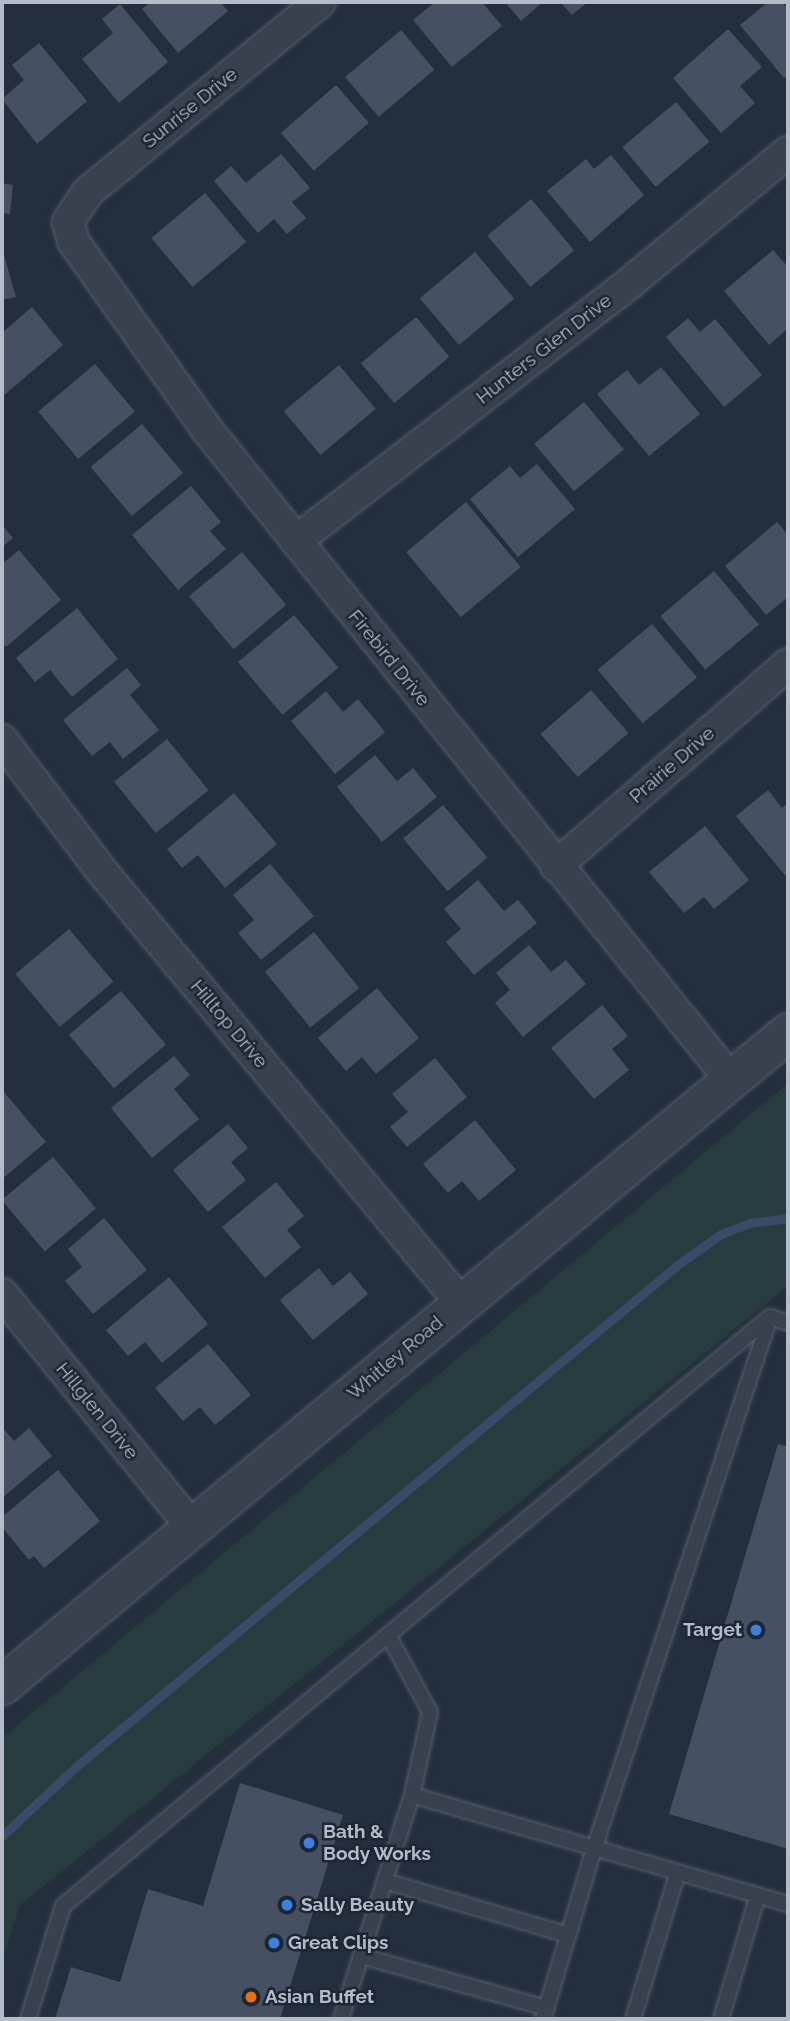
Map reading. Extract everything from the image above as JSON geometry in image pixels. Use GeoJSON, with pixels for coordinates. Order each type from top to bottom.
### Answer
{"type":"FeatureCollection","features":[{"type":"Feature","properties":{"kind":"street","name":"Sunrise Drive"},"geometry":{"type":"LineString","coordinates":[[68,222],[88,192],[320,2]]}},
{"type":"Feature","properties":{"kind":"street","name":"Hunters Glen Drive"},"geometry":{"type":"LineString","coordinates":[[296,541],[632,281],[788,152]]}},
{"type":"Feature","properties":{"kind":"street","name":"Firebird Drive"},"geometry":{"type":"LineString","coordinates":[[68,222],[73,241],[208,431],[731,1080]]}},
{"type":"Feature","properties":{"kind":"street","name":"Prairie Drive"},"geometry":{"type":"LineString","coordinates":[[556,866],[788,664]]}},
{"type":"Feature","properties":{"kind":"street","name":"Hilltop Drive"},"geometry":{"type":"LineString","coordinates":[[2,740],[104,874],[461,1303]]}},
{"type":"Feature","properties":{"kind":"street","name":"Whitley Road"},"geometry":{"type":"LineString","coordinates":[[2,1685],[788,1032]]}},
{"type":"Feature","properties":{"kind":"street","name":"Hillglen Drive"},"geometry":{"type":"LineString","coordinates":[[2,1294],[192,1527]]}},
{"type":"Feature","properties":{"kind":"lane"},"geometry":{"type":"LineString","coordinates":[[770,1317],[788,1323]]}},
{"type":"Feature","properties":{"kind":"lane"},"geometry":{"type":"LineString","coordinates":[[28,2019],[63,1906],[770,1317]]}},
{"type":"Feature","properties":{"kind":"lane"},"geometry":{"type":"LineString","coordinates":[[362,1955],[545,2014],[594,1849],[770,1317]]}},
{"type":"Feature","properties":{"kind":"lane"},"geometry":{"type":"LineString","coordinates":[[341,2019],[412,1795],[430,1712],[388,1635]]}},
{"type":"Feature","properties":{"kind":"lane"},"geometry":{"type":"LineString","coordinates":[[412,1795],[788,1904]]}},
{"type":"Feature","properties":{"kind":"lane"},"geometry":{"type":"LineString","coordinates":[[633,2019],[678,1872]]}},
{"type":"Feature","properties":{"kind":"lane"},"geometry":{"type":"LineString","coordinates":[[385,1881],[568,1935]]}},
{"type":"Feature","properties":{"kind":"lane"},"geometry":{"type":"LineString","coordinates":[[721,2019],[758,1895]]}},
{"type":"Feature","properties":{"kind":"green space"},"geometry":{"type":"Polygon","coordinates":[[[788,1083],[788,1286],[20,1905],[2,1962],[2,1738],[788,1083]]]}},
{"type":"Feature","properties":{"kind":"building"},"geometry":{"type":"Polygon","coordinates":[[[151,2],[220,2],[228,11],[178,53],[142,9],[151,2]]]}},
{"type":"Feature","properties":{"kind":"building"},"geometry":{"type":"Polygon","coordinates":[[[435,2],[482,2],[502,26],[452,67],[413,20],[435,2]]]}},
{"type":"Feature","properties":{"kind":"building"},"geometry":{"type":"Polygon","coordinates":[[[505,2],[543,2],[521,21],[505,2]]]}},
{"type":"Feature","properties":{"kind":"building"},"geometry":{"type":"Polygon","coordinates":[[[560,2],[588,2],[572,15],[560,2]]]}},
{"type":"Feature","properties":{"kind":"building"},"geometry":{"type":"Polygon","coordinates":[[[768,2],[782,2],[788,9],[788,75],[784,78],[740,25],[768,2]]]}},
{"type":"Feature","properties":{"kind":"building"},"geometry":{"type":"Polygon","coordinates":[[[120,4],[168,62],[119,103],[82,59],[113,33],[102,19],[120,4]]]}},
{"type":"Feature","properties":{"kind":"building"},"geometry":{"type":"Polygon","coordinates":[[[728,29],[762,67],[740,86],[755,103],[721,133],[673,78],[728,29]]]}},
{"type":"Feature","properties":{"kind":"building"},"geometry":{"type":"Polygon","coordinates":[[[401,30],[434,70],[379,117],[345,77],[401,30]]]}},
{"type":"Feature","properties":{"kind":"building"},"geometry":{"type":"Polygon","coordinates":[[[39,43],[87,101],[37,144],[2,99],[24,80],[12,65],[39,43]]]}},
{"type":"Feature","properties":{"kind":"building"},"geometry":{"type":"Polygon","coordinates":[[[336,85],[369,123],[314,171],[281,133],[336,85]]]}},
{"type":"Feature","properties":{"kind":"building"},"geometry":{"type":"Polygon","coordinates":[[[676,102],[709,142],[656,187],[622,147],[676,102]]]}},
{"type":"Feature","properties":{"kind":"building"},"geometry":{"type":"Polygon","coordinates":[[[281,154],[310,188],[292,202],[306,218],[287,234],[274,219],[258,233],[214,181],[231,166],[246,183],[281,154]]]}},
{"type":"Feature","properties":{"kind":"building"},"geometry":{"type":"Polygon","coordinates":[[[611,155],[644,195],[590,242],[547,191],[586,159],[594,169],[611,155]]]}},
{"type":"Feature","properties":{"kind":"building"},"geometry":{"type":"Polygon","coordinates":[[[2,183],[13,185],[10,214],[2,213],[2,183]]]}},
{"type":"Feature","properties":{"kind":"building"},"geometry":{"type":"Polygon","coordinates":[[[205,193],[246,242],[193,287],[151,238],[205,193]]]}},
{"type":"Feature","properties":{"kind":"building"},"geometry":{"type":"Polygon","coordinates":[[[531,199],[574,250],[530,287],[487,236],[531,199]]]}},
{"type":"Feature","properties":{"kind":"building"},"geometry":{"type":"Polygon","coordinates":[[[2,248],[16,297],[2,300],[2,248]]]}},
{"type":"Feature","properties":{"kind":"building"},"geometry":{"type":"Polygon","coordinates":[[[773,250],[788,267],[788,328],[769,345],[724,291],[773,250]]]}},
{"type":"Feature","properties":{"kind":"building"},"geometry":{"type":"Polygon","coordinates":[[[475,252],[514,299],[459,345],[420,298],[475,252]]]}},
{"type":"Feature","properties":{"kind":"building"},"geometry":{"type":"Polygon","coordinates":[[[32,307],[63,345],[2,397],[2,333],[32,307]]]}},
{"type":"Feature","properties":{"kind":"building"},"geometry":{"type":"Polygon","coordinates":[[[416,317],[449,357],[394,403],[361,363],[416,317]]]}},
{"type":"Feature","properties":{"kind":"building"},"geometry":{"type":"Polygon","coordinates":[[[688,318],[700,332],[715,319],[762,375],[724,407],[666,337],[688,318]]]}},
{"type":"Feature","properties":{"kind":"building"},"geometry":{"type":"Polygon","coordinates":[[[95,364],[135,411],[78,459],[38,412],[95,364]]]}},
{"type":"Feature","properties":{"kind":"building"},"geometry":{"type":"Polygon","coordinates":[[[339,365],[376,409],[320,455],[284,411],[339,365]]]}},
{"type":"Feature","properties":{"kind":"building"},"geometry":{"type":"Polygon","coordinates":[[[661,367],[700,414],[649,456],[597,394],[627,370],[639,385],[661,367]]]}},
{"type":"Feature","properties":{"kind":"building"},"geometry":{"type":"Polygon","coordinates":[[[584,402],[624,449],[574,491],[534,444],[584,402]]]}},
{"type":"Feature","properties":{"kind":"building"},"geometry":{"type":"Polygon","coordinates":[[[142,424],[183,473],[132,516],[91,467],[142,424]]]}},
{"type":"Feature","properties":{"kind":"building"},"geometry":{"type":"Polygon","coordinates":[[[537,464],[575,509],[518,557],[470,499],[510,466],[520,478],[537,464]]]}},
{"type":"Feature","properties":{"kind":"building"},"geometry":{"type":"Polygon","coordinates":[[[191,486],[221,522],[210,531],[226,549],[178,590],[132,535],[191,486]]]}},
{"type":"Feature","properties":{"kind":"building"},"geometry":{"type":"Polygon","coordinates":[[[466,502],[521,567],[461,617],[406,552],[466,502]]]}},
{"type":"Feature","properties":{"kind":"building"},"geometry":{"type":"Polygon","coordinates":[[[777,522],[788,535],[788,597],[766,615],[725,566],[777,522]]]}},
{"type":"Feature","properties":{"kind":"building"},"geometry":{"type":"Polygon","coordinates":[[[2,525],[13,538],[2,547],[2,525]]]}},
{"type":"Feature","properties":{"kind":"building"},"geometry":{"type":"Polygon","coordinates":[[[19,550],[61,600],[6,647],[2,642],[2,564],[19,550]]]}},
{"type":"Feature","properties":{"kind":"building"},"geometry":{"type":"Polygon","coordinates":[[[242,552],[286,605],[233,649],[189,596],[242,552]]]}},
{"type":"Feature","properties":{"kind":"building"},"geometry":{"type":"Polygon","coordinates":[[[714,571],[759,625],[705,670],[660,616],[714,571]]]}},
{"type":"Feature","properties":{"kind":"building"},"geometry":{"type":"Polygon","coordinates":[[[77,608],[118,659],[72,697],[50,670],[35,682],[16,658],[77,608]]]}},
{"type":"Feature","properties":{"kind":"building"},"geometry":{"type":"Polygon","coordinates":[[[294,615],[338,668],[282,715],[238,662],[294,615]]]}},
{"type":"Feature","properties":{"kind":"building"},"geometry":{"type":"Polygon","coordinates":[[[652,624],[697,678],[643,723],[598,670],[652,624]]]}},
{"type":"Feature","properties":{"kind":"building"},"geometry":{"type":"Polygon","coordinates":[[[127,668],[141,685],[130,695],[159,730],[123,759],[110,742],[92,756],[63,720],[127,668]]]}},
{"type":"Feature","properties":{"kind":"building"},"geometry":{"type":"Polygon","coordinates":[[[591,690],[628,733],[578,777],[540,734],[591,690]]]}},
{"type":"Feature","properties":{"kind":"building"},"geometry":{"type":"Polygon","coordinates":[[[326,691],[343,712],[358,699],[385,732],[335,774],[291,721],[326,691]]]}},
{"type":"Feature","properties":{"kind":"building"},"geometry":{"type":"Polygon","coordinates":[[[167,739],[209,790],[156,833],[114,782],[167,739]]]}},
{"type":"Feature","properties":{"kind":"building"},"geometry":{"type":"Polygon","coordinates":[[[375,755],[397,781],[413,768],[437,797],[382,842],[337,787],[375,755]]]}},
{"type":"Feature","properties":{"kind":"building"},"geometry":{"type":"Polygon","coordinates":[[[768,790],[782,808],[788,803],[788,879],[736,816],[768,790]]]}},
{"type":"Feature","properties":{"kind":"building"},"geometry":{"type":"Polygon","coordinates":[[[234,793],[277,844],[225,888],[198,855],[182,868],[167,849],[234,793]]]}},
{"type":"Feature","properties":{"kind":"building"},"geometry":{"type":"Polygon","coordinates":[[[443,805],[487,858],[448,891],[403,838],[443,805]]]}},
{"type":"Feature","properties":{"kind":"building"},"geometry":{"type":"Polygon","coordinates":[[[705,826],[749,880],[714,909],[704,897],[684,913],[649,872],[705,826]]]}},
{"type":"Feature","properties":{"kind":"building"},"geometry":{"type":"Polygon","coordinates":[[[270,864],[314,916],[261,960],[238,933],[254,920],[233,895],[270,864]]]}},
{"type":"Feature","properties":{"kind":"building"},"geometry":{"type":"Polygon","coordinates":[[[478,880],[504,911],[518,900],[537,923],[474,975],[446,942],[461,929],[444,909],[478,880]]]}},
{"type":"Feature","properties":{"kind":"building"},"geometry":{"type":"Polygon","coordinates":[[[69,929],[113,982],[60,1027],[15,974],[69,929]]]}},
{"type":"Feature","properties":{"kind":"building"},"geometry":{"type":"Polygon","coordinates":[[[314,932],[359,988],[310,1028],[265,972],[314,932]]]}},
{"type":"Feature","properties":{"kind":"building"},"geometry":{"type":"Polygon","coordinates":[[[529,945],[551,972],[566,960],[586,984],[523,1037],[495,1003],[510,990],[496,973],[529,945]]]}},
{"type":"Feature","properties":{"kind":"building"},"geometry":{"type":"Polygon","coordinates":[[[377,988],[419,1038],[376,1074],[362,1057],[346,1071],[318,1038],[377,988]]]}},
{"type":"Feature","properties":{"kind":"building"},"geometry":{"type":"Polygon","coordinates":[[[121,991],[166,1045],[114,1088],[69,1035],[121,991]]]}},
{"type":"Feature","properties":{"kind":"building"},"geometry":{"type":"Polygon","coordinates":[[[602,1005],[628,1036],[612,1049],[629,1070],[594,1099],[551,1048],[602,1005]]]}},
{"type":"Feature","properties":{"kind":"building"},"geometry":{"type":"Polygon","coordinates":[[[174,1056],[190,1075],[174,1089],[199,1119],[152,1158],[111,1108],[174,1056]]]}},
{"type":"Feature","properties":{"kind":"building"},"geometry":{"type":"Polygon","coordinates":[[[435,1058],[467,1097],[407,1147],[390,1127],[408,1112],[392,1094],[435,1058]]]}},
{"type":"Feature","properties":{"kind":"building"},"geometry":{"type":"Polygon","coordinates":[[[4,1092],[46,1142],[2,1179],[2,1094],[4,1092]]]}},
{"type":"Feature","properties":{"kind":"building"},"geometry":{"type":"Polygon","coordinates":[[[475,1120],[516,1170],[479,1201],[462,1181],[448,1193],[423,1164],[475,1120]]]}},
{"type":"Feature","properties":{"kind":"building"},"geometry":{"type":"Polygon","coordinates":[[[228,1124],[248,1148],[231,1162],[246,1180],[208,1212],[173,1170],[228,1124]]]}},
{"type":"Feature","properties":{"kind":"building"},"geometry":{"type":"Polygon","coordinates":[[[53,1157],[96,1208],[45,1251],[2,1200],[53,1157]]]}},
{"type":"Feature","properties":{"kind":"building"},"geometry":{"type":"Polygon","coordinates":[[[276,1182],[304,1216],[287,1230],[301,1247],[265,1278],[222,1227],[276,1182]]]}},
{"type":"Feature","properties":{"kind":"building"},"geometry":{"type":"Polygon","coordinates":[[[104,1218],[147,1270],[93,1314],[65,1281],[82,1267],[68,1249],[104,1218]]]}},
{"type":"Feature","properties":{"kind":"building"},"geometry":{"type":"Polygon","coordinates":[[[319,1268],[333,1286],[350,1272],[368,1294],[313,1340],[280,1300],[319,1268]]]}},
{"type":"Feature","properties":{"kind":"building"},"geometry":{"type":"Polygon","coordinates":[[[169,1277],[208,1324],[162,1363],[145,1342],[128,1356],[106,1330],[169,1277]]]}},
{"type":"Feature","properties":{"kind":"building"},"geometry":{"type":"Polygon","coordinates":[[[208,1344],[251,1395],[215,1425],[200,1407],[183,1421],[155,1388],[208,1344]]]}},
{"type":"Feature","properties":{"kind":"building"},"geometry":{"type":"Polygon","coordinates":[[[2,1427],[14,1441],[29,1428],[52,1456],[2,1498],[2,1427]]]}},
{"type":"Feature","properties":{"kind":"building","name":"Target"},"geometry":{"type":"Polygon","coordinates":[[[778,1444],[788,1447],[788,1849],[669,1814],[778,1444]]]}},
{"type":"Feature","properties":{"kind":"building"},"geometry":{"type":"Polygon","coordinates":[[[58,1470],[100,1521],[44,1568],[34,1556],[29,1560],[2,1527],[2,1517],[58,1470]]]}},
{"type":"Feature","properties":{"kind":"building"},"geometry":{"type":"Polygon","coordinates":[[[240,1783],[343,1815],[280,2019],[55,2019],[71,1967],[120,1982],[148,1889],[203,1906],[240,1783]]]}},
{"type":"Feature","properties":{"kind":"waterway"},"geometry":{"type":"LineString","coordinates":[[2,1836],[78,1765],[676,1266],[721,1234],[749,1223],[788,1218]]}},
{"type":"Feature","properties":{"kind":"place","name":"Target"},"geometry":{"type":"Point","coordinates":[756,1630]}},
{"type":"Feature","properties":{"kind":"place","name":"Bath & Body Works"},"geometry":{"type":"Point","coordinates":[309,1843]}},
{"type":"Feature","properties":{"kind":"place","name":"Sally Beauty"},"geometry":{"type":"Point","coordinates":[287,1905]}},
{"type":"Feature","properties":{"kind":"place","name":"Great Clips"},"geometry":{"type":"Point","coordinates":[274,1943]}},
{"type":"Feature","properties":{"kind":"place","name":"Asian Buffet"},"geometry":{"type":"Point","coordinates":[251,1997]}}]}
